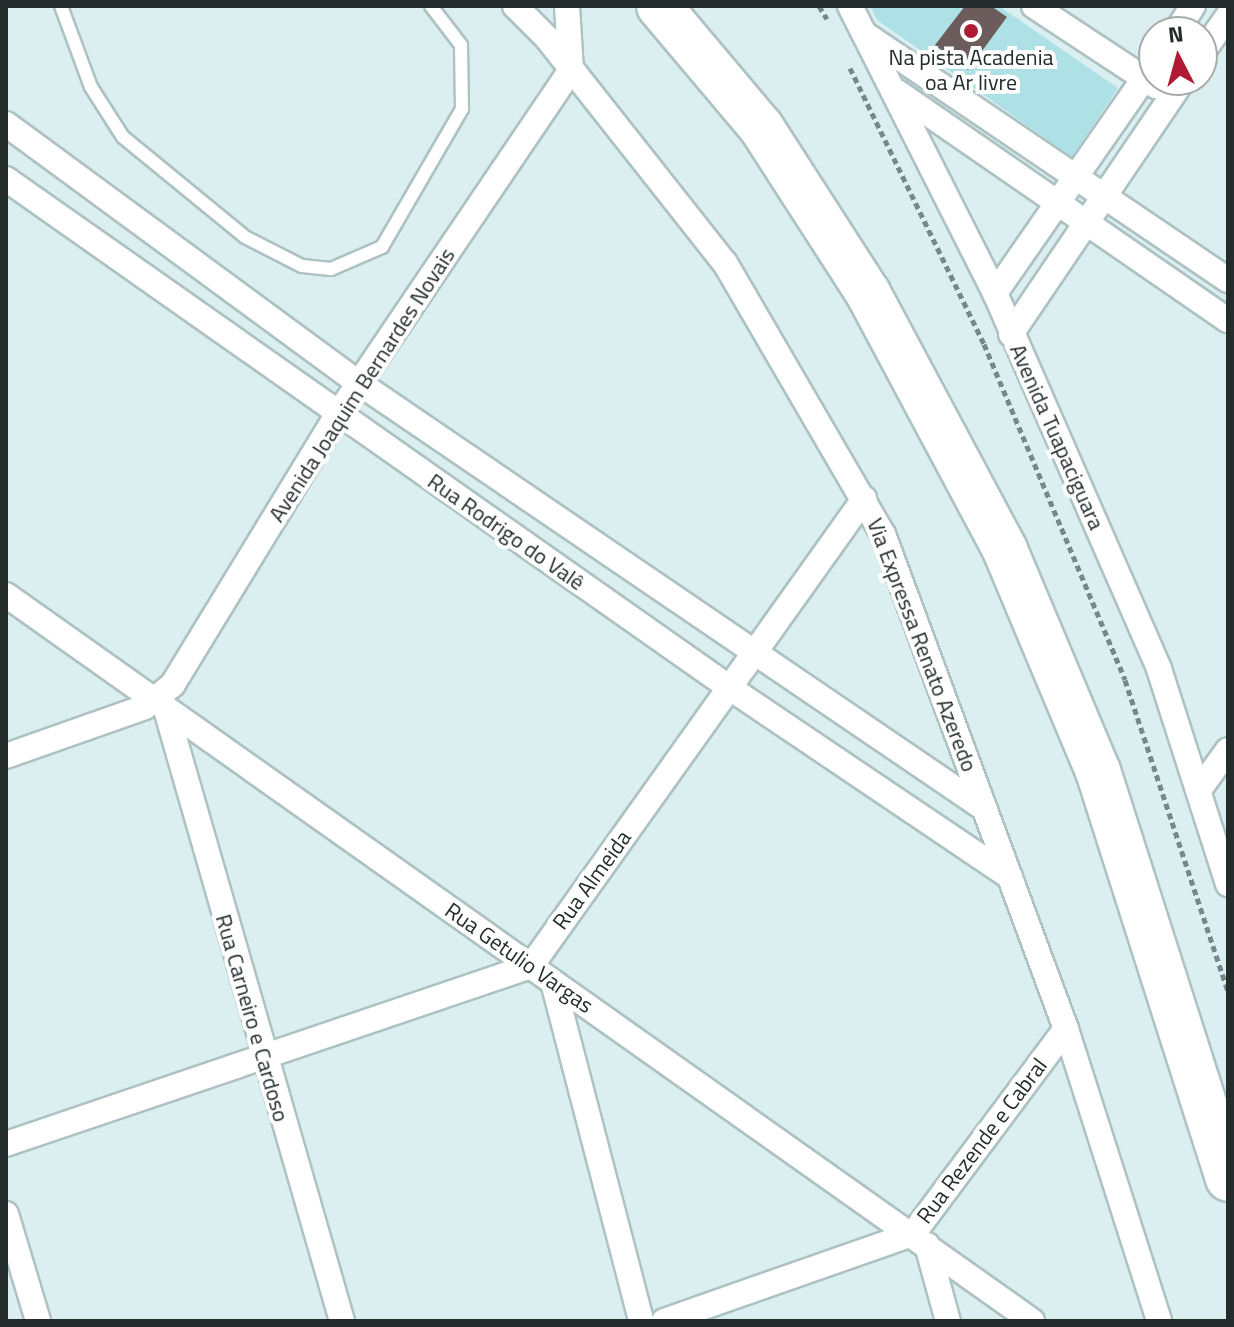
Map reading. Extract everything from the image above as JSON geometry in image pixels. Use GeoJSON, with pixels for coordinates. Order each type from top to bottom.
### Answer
{"type":"FeatureCollection","features":[{"type":"Feature","properties":{"kind":"highway"},"geometry":{"type":"LineString","coordinates":[[659,6],[761,127],[868,293],[1005,550],[1098,771],[1228,1179]]}},
{"type":"Feature","properties":{"kind":"street","name":"Via Expressa Renato Azeredo"},"geometry":{"type":"LineString","coordinates":[[515,6],[571,70],[725,263],[883,534],[1066,1029],[1159,1321]]}},
{"type":"Feature","properties":{"kind":"street"},"geometry":{"type":"LineString","coordinates":[[567,6],[571,70]]}},
{"type":"Feature","properties":{"kind":"street","name":"Avenida Tuapaciguara"},"geometry":{"type":"LineString","coordinates":[[850,6],[995,293],[1159,669],[1199,790],[1221,831],[1228,884]]}},
{"type":"Feature","properties":{"kind":"street"},"geometry":{"type":"LineString","coordinates":[[1034,6],[1138,65]]}},
{"type":"Feature","properties":{"kind":"street"},"geometry":{"type":"LineString","coordinates":[[862,32],[1228,280]]}},
{"type":"Feature","properties":{"kind":"street","name":"Avenida Joaquim Bernardes Novais"},"geometry":{"type":"LineString","coordinates":[[161,708],[338,414],[571,70]]}},
{"type":"Feature","properties":{"kind":"street"},"geometry":{"type":"LineString","coordinates":[[995,293],[1138,86]]}},
{"type":"Feature","properties":{"kind":"street"},"geometry":{"type":"LineString","coordinates":[[895,90],[1228,320]]}},
{"type":"Feature","properties":{"kind":"street"},"geometry":{"type":"LineString","coordinates":[[1011,334],[1171,96]]}},
{"type":"Feature","properties":{"kind":"street","name":"Rua Rodrigo do Valê"},"geometry":{"type":"LineString","coordinates":[[6,124],[359,383],[985,809]]}},
{"type":"Feature","properties":{"kind":"street","name":"Rua Rodrigo do Valê"},"geometry":{"type":"LineString","coordinates":[[6,179],[730,688],[1010,877]]}},
{"type":"Feature","properties":{"kind":"street","name":"Rua Almeida"},"geometry":{"type":"LineString","coordinates":[[531,966],[864,499]]}},
{"type":"Feature","properties":{"kind":"street","name":"Rua Getulio Vargas"},"geometry":{"type":"LineString","coordinates":[[6,595],[161,708],[1032,1321]]}},
{"type":"Feature","properties":{"kind":"street"},"geometry":{"type":"LineString","coordinates":[[6,756],[161,708]]}},
{"type":"Feature","properties":{"kind":"street","name":"Rua Carneiro e Cardoso"},"geometry":{"type":"LineString","coordinates":[[161,708],[342,1321]]}},
{"type":"Feature","properties":{"kind":"street"},"geometry":{"type":"LineString","coordinates":[[1199,790],[1228,750]]}},
{"type":"Feature","properties":{"kind":"street"},"geometry":{"type":"LineString","coordinates":[[6,1144],[262,1054],[531,966]]}},
{"type":"Feature","properties":{"kind":"street"},"geometry":{"type":"LineString","coordinates":[[553,982],[641,1321]]}},
{"type":"Feature","properties":{"kind":"street","name":"Rua Rezende e Cabral"},"geometry":{"type":"LineString","coordinates":[[664,1321],[920,1240],[1066,1029]]}},
{"type":"Feature","properties":{"kind":"street"},"geometry":{"type":"LineString","coordinates":[[6,1214],[38,1321]]}},
{"type":"Feature","properties":{"kind":"street"},"geometry":{"type":"LineString","coordinates":[[920,1240],[948,1321]]}},
{"type":"Feature","properties":{"kind":"lane"},"geometry":{"type":"LineString","coordinates":[[61,6],[91,87],[123,137],[245,237],[302,266],[331,269],[382,247],[462,109],[461,45],[431,6]]}},
{"type":"Feature","properties":{"kind":"path"},"geometry":{"type":"LineString","coordinates":[[819,6],[829,23]]}},
{"type":"Feature","properties":{"kind":"path"},"geometry":{"type":"LineString","coordinates":[[848,63],[984,344],[1125,680],[1228,992]]}},
{"type":"Feature","properties":{"kind":"shaded area"},"geometry":{"type":"Polygon","coordinates":[[[870,6],[999,6],[1118,88],[1072,157],[877,20],[870,6]]]}},
{"type":"Feature","properties":{"kind":"building","name":"Na pista Acadenia oa Ar livre"},"geometry":{"type":"Polygon","coordinates":[[[965,6],[991,6],[1007,17],[968,70],[935,45],[965,6]]]}},
{"type":"Feature","properties":{"kind":"place","name":"Na pista Acadenia oa Ar livre"},"geometry":{"type":"Point","coordinates":[971,31]}}]}
